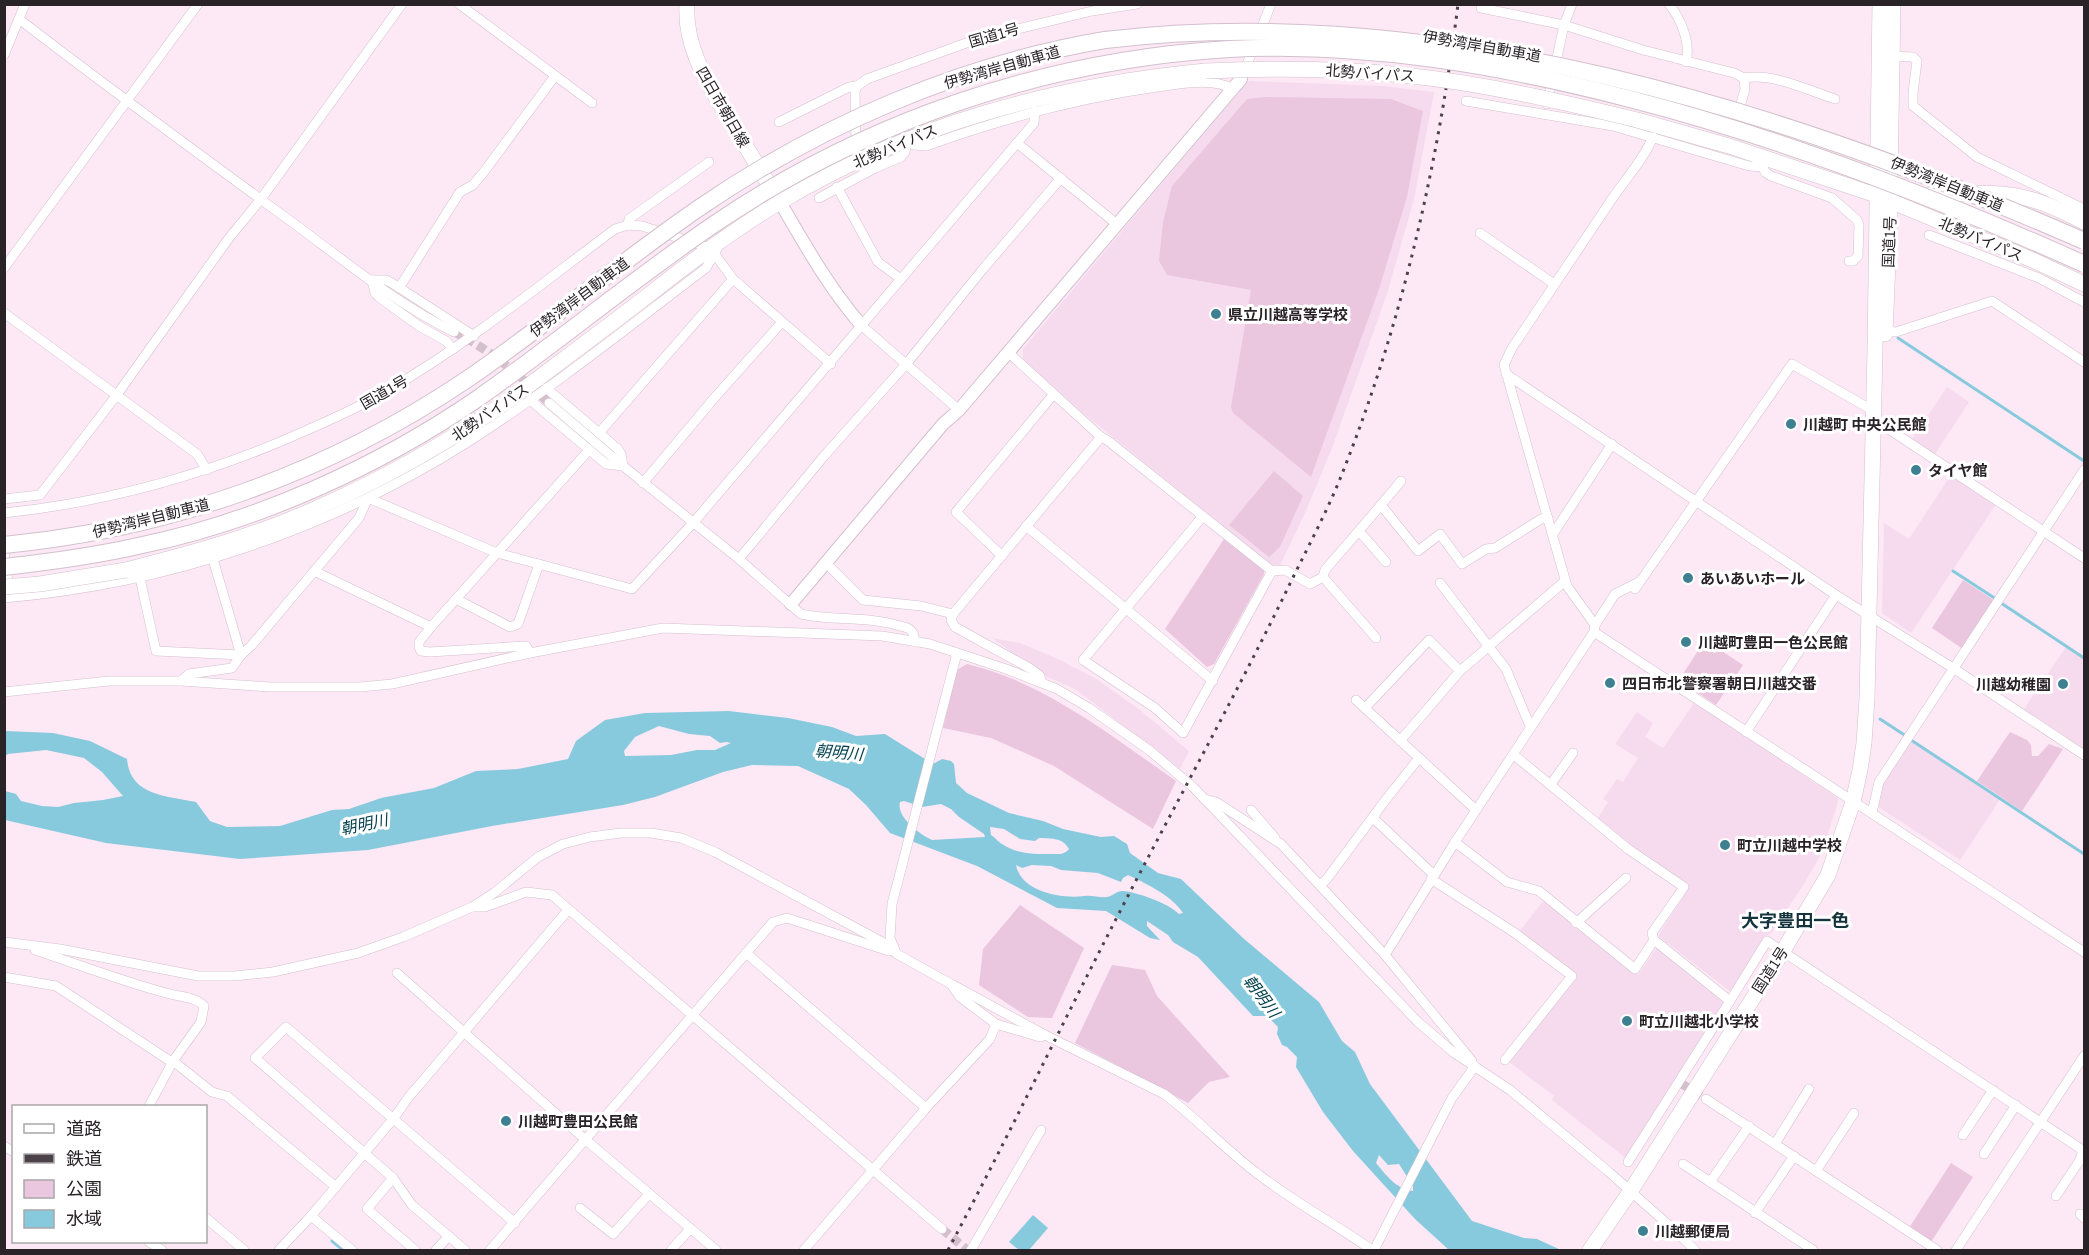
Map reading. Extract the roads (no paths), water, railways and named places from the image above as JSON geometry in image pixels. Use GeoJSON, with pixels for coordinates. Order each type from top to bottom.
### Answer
{"type":"FeatureCollection","features":[{"type":"Feature","properties":{"kind":"highway","name":"伊勢湾岸自動車道"},"geometry":{"type":"LineString","coordinates":[[4,545],[137,525],[271,483],[390,426],[462,382],[516,345],[700,207],[753,172],[808,142],[924,90],[1043,53],[1105,40],[1231,27],[1292,26],[1412,34],[1532,54],[1654,84],[1792,126],[1944,181],[2085,241]]}},
{"type":"Feature","properties":{"kind":"highway","name":"伊勢湾岸自動車道"},"geometry":{"type":"LineString","coordinates":[[4,567],[141,546],[234,520],[319,486],[409,440],[473,402],[711,225],[820,160],[932,111],[1028,81],[1111,62],[1232,49],[1292,48],[1412,56],[1530,75],[1653,105],[1789,146],[1939,201],[2085,264]]}},
{"type":"Feature","properties":{"kind":"main road","name":"四日市朝日線"},"geometry":{"type":"LineString","coordinates":[[687,4],[686,16],[690,42],[704,76],[780,202]]}},
{"type":"Feature","properties":{"kind":"main road","name":"国道1号"},"geometry":{"type":"LineString","coordinates":[[1875,416],[1885,331],[1889,238],[1885,196],[1880,4]]}},
{"type":"Feature","properties":{"kind":"main road","name":"国道1号"},"geometry":{"type":"LineString","coordinates":[[1590,1251],[1783,951],[1828,875],[1852,802],[1864,743],[1875,416],[1875,349],[1885,196],[1893,4]]}},
{"type":"Feature","properties":{"kind":"main road","name":"北勢バイパス"},"geometry":{"type":"LineString","coordinates":[[6,594],[40,584],[126,570],[210,547],[316,509],[402,467],[475,424],[712,251],[723,239],[780,202],[857,161],[946,125],[1053,95],[1111,83],[1206,70],[1306,69],[1402,75],[1508,90],[1637,120],[1730,146],[1766,163],[1885,196],[1990,251],[2085,284]]}},
{"type":"Feature","properties":{"kind":"main road","name":"北勢バイパス"},"geometry":{"type":"LineString","coordinates":[[1885,196],[1998,194],[2023,190],[2048,205],[2085,222]]}},
{"type":"Feature","properties":{"kind":"main road"},"geometry":{"type":"LineString","coordinates":[[1889,238],[1896,226],[1905,218],[1925,215]]}},
{"type":"Feature","properties":{"kind":"street"},"geometry":{"type":"LineString","coordinates":[[4,56],[8,38],[25,4]]}},
{"type":"Feature","properties":{"kind":"street"},"geometry":{"type":"LineString","coordinates":[[4,268],[198,4]]}},
{"type":"Feature","properties":{"kind":"street"},"geometry":{"type":"LineString","coordinates":[[4,499],[40,495],[116,396],[229,238],[261,199],[402,4]]}},
{"type":"Feature","properties":{"kind":"street"},"geometry":{"type":"LineString","coordinates":[[459,4],[592,103]]}},
{"type":"Feature","properties":{"kind":"street","name":"国道1号"},"geometry":{"type":"LineString","coordinates":[[779,122],[849,87],[857,86],[867,79],[980,38],[1092,11],[1137,4]]}},
{"type":"Feature","properties":{"kind":"street"},"geometry":{"type":"LineString","coordinates":[[791,604],[943,424],[959,410],[1237,84],[1271,4]]}},
{"type":"Feature","properties":{"kind":"street"},"geometry":{"type":"LineString","coordinates":[[1545,113],[1564,25],[1572,4]]}},
{"type":"Feature","properties":{"kind":"street"},"geometry":{"type":"LineString","coordinates":[[1669,4],[1684,32],[1688,55],[1686,62]]}},
{"type":"Feature","properties":{"kind":"street"},"geometry":{"type":"LineString","coordinates":[[1481,8],[1564,25],[1643,50],[1734,73],[1744,78],[1756,76],[1769,78],[1835,99]]}},
{"type":"Feature","properties":{"kind":"street"},"geometry":{"type":"LineString","coordinates":[[19,19],[127,102],[372,280],[425,317],[454,332]]}},
{"type":"Feature","properties":{"kind":"street"},"geometry":{"type":"LineString","coordinates":[[1892,56],[1913,57],[1917,61],[1912,93],[1913,106],[1977,157],[2023,190],[2085,209]]}},
{"type":"Feature","properties":{"kind":"street"},"geometry":{"type":"LineString","coordinates":[[399,288],[460,192],[473,185],[483,173],[555,76]]}},
{"type":"Feature","properties":{"kind":"street"},"geometry":{"type":"LineString","coordinates":[[1730,146],[1745,89],[1744,78]]}},
{"type":"Feature","properties":{"kind":"street"},"geometry":{"type":"LineString","coordinates":[[819,198],[926,146],[1035,111],[1129,91],[1216,82],[1237,84]]}},
{"type":"Feature","properties":{"kind":"street"},"geometry":{"type":"LineString","coordinates":[[857,86],[855,99],[857,161]]}},
{"type":"Feature","properties":{"kind":"street"},"geometry":{"type":"LineString","coordinates":[[1466,101],[1613,126],[1749,166],[1766,163],[1765,172],[1771,176],[1832,198],[1857,220],[1859,225],[1858,256],[1853,261],[1849,261]]}},
{"type":"Feature","properties":{"kind":"street"},"geometry":{"type":"LineString","coordinates":[[368,498],[497,553],[632,589],[693,523],[831,364],[1034,123],[1035,111]]}},
{"type":"Feature","properties":{"kind":"street"},"geometry":{"type":"LineString","coordinates":[[1653,137],[1632,174],[1554,284],[1512,348],[1504,365],[1565,581],[1594,628],[1852,802],[2085,952]]}},
{"type":"Feature","properties":{"kind":"street"},"geometry":{"type":"LineString","coordinates":[[900,157],[905,152],[907,140],[914,145],[926,146]]}},
{"type":"Feature","properties":{"kind":"street"},"geometry":{"type":"LineString","coordinates":[[1017,143],[1118,225]]}},
{"type":"Feature","properties":{"kind":"street","name":"国道1号"},"geometry":{"type":"LineString","coordinates":[[4,513],[123,494],[207,470],[282,441],[349,411],[389,390],[474,336],[615,229],[628,225],[629,219],[710,162]]}},
{"type":"Feature","properties":{"kind":"street"},"geometry":{"type":"LineString","coordinates":[[739,559],[1061,178]]}},
{"type":"Feature","properties":{"kind":"street"},"geometry":{"type":"LineString","coordinates":[[837,188],[878,262],[902,279]]}},
{"type":"Feature","properties":{"kind":"street"},"geometry":{"type":"LineString","coordinates":[[780,202],[842,303],[862,326],[959,410]]}},
{"type":"Feature","properties":{"kind":"street"},"geometry":{"type":"LineString","coordinates":[[628,225],[642,226],[712,251],[733,279],[831,364]]}},
{"type":"Feature","properties":{"kind":"street"},"geometry":{"type":"LineString","coordinates":[[1480,233],[1554,284]]}},
{"type":"Feature","properties":{"kind":"street"},"geometry":{"type":"LineString","coordinates":[[1929,235],[1990,251],[2085,302]]}},
{"type":"Feature","properties":{"kind":"street"},"geometry":{"type":"LineString","coordinates":[[4,551],[6,594],[82,589],[140,578],[213,559],[324,518],[368,498],[459,447],[530,400],[706,268],[712,251]]}},
{"type":"Feature","properties":{"kind":"street"},"geometry":{"type":"LineString","coordinates":[[599,433],[733,279]]}},
{"type":"Feature","properties":{"kind":"street"},"geometry":{"type":"LineString","coordinates":[[372,280],[386,280],[428,308],[462,326],[474,336]]}},
{"type":"Feature","properties":{"kind":"street"},"geometry":{"type":"LineString","coordinates":[[372,280],[375,293],[380,298],[419,326],[446,341],[453,350]]}},
{"type":"Feature","properties":{"kind":"street"},"geometry":{"type":"LineString","coordinates":[[1885,331],[1896,332],[1992,301],[2085,362]]}},
{"type":"Feature","properties":{"kind":"street"},"geometry":{"type":"LineString","coordinates":[[4,313],[197,454],[207,470]]}},
{"type":"Feature","properties":{"kind":"street"},"geometry":{"type":"LineString","coordinates":[[644,483],[716,396],[782,322]]}},
{"type":"Feature","properties":{"kind":"street"},"geometry":{"type":"LineString","coordinates":[[1008,352],[1101,437],[1272,571],[1285,570],[1310,584],[1323,577],[1325,570],[1401,481]]}},
{"type":"Feature","properties":{"kind":"street"},"geometry":{"type":"LineString","coordinates":[[1384,955],[1615,594],[1638,585],[1792,364],[1875,416],[2085,558]]}},
{"type":"Feature","properties":{"kind":"street"},"geometry":{"type":"LineString","coordinates":[[1506,374],[1836,595],[1953,668],[2085,755]]}},
{"type":"Feature","properties":{"kind":"street"},"geometry":{"type":"LineString","coordinates":[[546,388],[618,449],[623,466]]}},
{"type":"Feature","properties":{"kind":"street"},"geometry":{"type":"LineString","coordinates":[[1002,556],[956,512],[1053,395]]}},
{"type":"Feature","properties":{"kind":"street"},"geometry":{"type":"LineString","coordinates":[[530,400],[606,464],[623,466]]}},
{"type":"Feature","properties":{"kind":"street"},"geometry":{"type":"LineString","coordinates":[[549,404],[739,559],[801,614],[864,618],[908,628],[914,634],[915,642]]}},
{"type":"Feature","properties":{"kind":"street"},"geometry":{"type":"LineString","coordinates":[[1041,682],[1040,676],[1031,669],[955,627],[951,620],[953,614],[1101,437]]}},
{"type":"Feature","properties":{"kind":"street"},"geometry":{"type":"LineString","coordinates":[[1553,534],[1612,444]]}},
{"type":"Feature","properties":{"kind":"street"},"geometry":{"type":"LineString","coordinates":[[530,652],[525,646],[430,652],[422,651],[419,642],[589,450]]}},
{"type":"Feature","properties":{"kind":"street"},"geometry":{"type":"LineString","coordinates":[[1872,813],[1879,782],[2085,470]]}},
{"type":"Feature","properties":{"kind":"street"},"geometry":{"type":"LineString","coordinates":[[181,681],[189,674],[232,668],[358,518],[368,498]]}},
{"type":"Feature","properties":{"kind":"street"},"geometry":{"type":"LineString","coordinates":[[1381,505],[1418,551],[1440,534],[1462,564],[1486,549],[1494,548],[1541,519],[1548,518]]}},
{"type":"Feature","properties":{"kind":"street"},"geometry":{"type":"LineString","coordinates":[[1203,516],[1083,660],[1155,708],[1183,733],[1272,571]]}},
{"type":"Feature","properties":{"kind":"street"},"geometry":{"type":"LineString","coordinates":[[1026,526],[1213,681]]}},
{"type":"Feature","properties":{"kind":"street"},"geometry":{"type":"LineString","coordinates":[[1359,531],[1386,562]]}},
{"type":"Feature","properties":{"kind":"street"},"geometry":{"type":"LineString","coordinates":[[213,559],[241,655]]}},
{"type":"Feature","properties":{"kind":"street"},"geometry":{"type":"LineString","coordinates":[[826,563],[863,600],[921,606],[953,614]]}},
{"type":"Feature","properties":{"kind":"street"},"geometry":{"type":"LineString","coordinates":[[456,598],[510,627],[518,624],[539,564]]}},
{"type":"Feature","properties":{"kind":"street"},"geometry":{"type":"LineString","coordinates":[[314,571],[431,627]]}},
{"type":"Feature","properties":{"kind":"street"},"geometry":{"type":"LineString","coordinates":[[1323,577],[1376,638]]}},
{"type":"Feature","properties":{"kind":"street"},"geometry":{"type":"LineString","coordinates":[[140,578],[156,651],[241,655]]}},
{"type":"Feature","properties":{"kind":"street"},"geometry":{"type":"LineString","coordinates":[[1400,741],[1460,671],[1565,581]]}},
{"type":"Feature","properties":{"kind":"street"},"geometry":{"type":"LineString","coordinates":[[1440,583],[1510,678],[1530,726]]}},
{"type":"Feature","properties":{"kind":"street"},"geometry":{"type":"LineString","coordinates":[[1746,732],[1836,595]]}},
{"type":"Feature","properties":{"kind":"street"},"geometry":{"type":"LineString","coordinates":[[4,693],[109,681],[181,681],[270,687],[360,687],[392,684],[530,652],[663,628],[882,636],[957,653],[1041,682],[1069,695],[1175,771],[1418,1022],[1453,1052],[1510,1090],[1673,1228],[1695,1251]]}},
{"type":"Feature","properties":{"kind":"street"},"geometry":{"type":"LineString","coordinates":[[1365,708],[1429,640],[1460,671]]}},
{"type":"Feature","properties":{"kind":"street"},"geometry":{"type":"LineString","coordinates":[[897,954],[890,938],[889,928],[897,881],[957,653]]}},
{"type":"Feature","properties":{"kind":"street"},"geometry":{"type":"LineString","coordinates":[[1356,700],[1476,810]]}},
{"type":"Feature","properties":{"kind":"street"},"geometry":{"type":"LineString","coordinates":[[1551,784],[1573,753]]}},
{"type":"Feature","properties":{"kind":"street"},"geometry":{"type":"LineString","coordinates":[[1514,755],[1628,849],[1684,887],[1652,933],[1654,940],[1730,1001]]}},
{"type":"Feature","properties":{"kind":"street"},"geometry":{"type":"LineString","coordinates":[[1320,885],[1419,758]]}},
{"type":"Feature","properties":{"kind":"street"},"geometry":{"type":"LineString","coordinates":[[1204,799],[1216,802],[1281,844]]}},
{"type":"Feature","properties":{"kind":"street"},"geometry":{"type":"LineString","coordinates":[[1251,810],[1384,955],[1475,1066]]}},
{"type":"Feature","properties":{"kind":"street"},"geometry":{"type":"LineString","coordinates":[[1373,818],[1433,877],[1515,933],[1572,976],[1505,1060]]}},
{"type":"Feature","properties":{"kind":"street"},"geometry":{"type":"LineString","coordinates":[[4,942],[60,949],[198,976],[234,976],[273,972],[358,953],[404,937],[472,907],[494,893],[538,857],[563,844],[590,837],[621,833],[651,833],[681,838],[715,852],[882,942],[897,954],[1045,1035],[1164,1094],[1259,1176],[1373,1251],[1452,1098],[1475,1066]]}},
{"type":"Feature","properties":{"kind":"street"},"geometry":{"type":"LineString","coordinates":[[1455,842],[1507,882],[1539,891],[1635,969],[1654,940]]}},
{"type":"Feature","properties":{"kind":"street"},"geometry":{"type":"LineString","coordinates":[[1576,923],[1626,878]]}},
{"type":"Feature","properties":{"kind":"street"},"geometry":{"type":"LineString","coordinates":[[472,907],[485,907],[525,892],[552,895],[942,1228]]}},
{"type":"Feature","properties":{"kind":"street"},"geometry":{"type":"LineString","coordinates":[[279,1251],[364,1154],[408,1098],[568,910]]}},
{"type":"Feature","properties":{"kind":"street"},"geometry":{"type":"LineString","coordinates":[[490,1251],[587,1141],[773,922],[787,918],[897,954]]}},
{"type":"Feature","properties":{"kind":"street"},"geometry":{"type":"LineString","coordinates":[[1628,1162],[1680,1083],[1767,940],[2084,1150],[2056,1196]]}},
{"type":"Feature","properties":{"kind":"street"},"geometry":{"type":"LineString","coordinates":[[19,945],[133,984],[201,1002],[204,1006],[201,1022],[174,1061],[150,1105]]}},
{"type":"Feature","properties":{"kind":"street"},"geometry":{"type":"LineString","coordinates":[[746,953],[926,1107]]}},
{"type":"Feature","properties":{"kind":"street"},"geometry":{"type":"LineString","coordinates":[[397,974],[716,1251]]}},
{"type":"Feature","properties":{"kind":"street"},"geometry":{"type":"LineString","coordinates":[[4,977],[56,986],[170,1061],[174,1061],[212,1092],[227,1096],[336,1187]]}},
{"type":"Feature","properties":{"kind":"street"},"geometry":{"type":"LineString","coordinates":[[951,984],[960,997],[996,1024],[1040,1037],[1045,1035]]}},
{"type":"Feature","properties":{"kind":"street"},"geometry":{"type":"LineString","coordinates":[[804,1251],[926,1107],[990,1039],[996,1024]]}},
{"type":"Feature","properties":{"kind":"street"},"geometry":{"type":"LineString","coordinates":[[465,1251],[412,1205],[393,1178],[255,1058],[286,1027],[515,1223]]}},
{"type":"Feature","properties":{"kind":"street"},"geometry":{"type":"LineString","coordinates":[[1956,1251],[2085,1056]]}},
{"type":"Feature","properties":{"kind":"street"},"geometry":{"type":"LineString","coordinates":[[1774,1144],[1809,1089]]}},
{"type":"Feature","properties":{"kind":"street"},"geometry":{"type":"LineString","coordinates":[[1963,1135],[1993,1090]]}},
{"type":"Feature","properties":{"kind":"street"},"geometry":{"type":"LineString","coordinates":[[1706,1099],[1937,1251]]}},
{"type":"Feature","properties":{"kind":"street"},"geometry":{"type":"LineString","coordinates":[[1984,1154],[2016,1106]]}},
{"type":"Feature","properties":{"kind":"street"},"geometry":{"type":"LineString","coordinates":[[1816,1171],[1854,1113]]}},
{"type":"Feature","properties":{"kind":"street"},"geometry":{"type":"LineString","coordinates":[[1710,1182],[1749,1126]]}},
{"type":"Feature","properties":{"kind":"street"},"geometry":{"type":"LineString","coordinates":[[968,1250],[1041,1130]]}},
{"type":"Feature","properties":{"kind":"street"},"geometry":{"type":"LineString","coordinates":[[1755,1213],[1794,1156]]}},
{"type":"Feature","properties":{"kind":"street"},"geometry":{"type":"LineString","coordinates":[[1683,1164],[1813,1251]]}},
{"type":"Feature","properties":{"kind":"street"},"geometry":{"type":"LineString","coordinates":[[393,1178],[367,1209],[415,1251]]}},
{"type":"Feature","properties":{"kind":"street"},"geometry":{"type":"LineString","coordinates":[[580,1208],[613,1234],[649,1194]]}},
{"type":"Feature","properties":{"kind":"street"},"geometry":{"type":"LineString","coordinates":[[311,1215],[352,1251]]}},
{"type":"Feature","properties":{"kind":"street"},"geometry":{"type":"LineString","coordinates":[[207,1219],[244,1251]]}},
{"type":"Feature","properties":{"kind":"street"},"geometry":{"type":"LineString","coordinates":[[671,1251],[690,1228]]}},
{"type":"Feature","properties":{"kind":"street"},"geometry":{"type":"LineString","coordinates":[[436,1251],[449,1236]]}},
{"type":"Feature","properties":{"kind":"water","name":"朝明川"},"geometry":{"type":"Polygon","coordinates":[[[729,711],[788,718],[832,727],[856,736],[885,734],[933,764],[942,759],[951,761],[954,764],[956,783],[967,793],[1009,813],[1043,821],[1063,829],[1101,837],[1114,836],[1127,844],[1130,853],[1158,873],[1181,879],[1243,938],[1319,1002],[1342,1041],[1355,1052],[1370,1084],[1472,1221],[1524,1238],[1537,1239],[1561,1250],[1449,1250],[1415,1219],[1353,1151],[1323,1112],[1296,1067],[1297,1057],[1282,1045],[1277,1034],[1278,1027],[1267,1016],[1253,1016],[1198,957],[1173,942],[1168,935],[1147,921],[1147,926],[1160,940],[1150,938],[1106,911],[1057,908],[977,866],[890,833],[849,789],[798,766],[752,765],[723,772],[655,797],[623,805],[492,826],[368,850],[240,859],[106,843],[5,820],[5,791],[16,794],[21,801],[58,807],[123,796],[102,772],[84,758],[46,750],[5,756],[5,731],[53,733],[90,741],[127,759],[135,780],[143,787],[162,796],[196,802],[210,821],[227,827],[280,826],[332,810],[349,809],[381,798],[434,788],[476,771],[518,769],[568,759],[576,741],[605,720],[645,713],[729,711]],[[659,726],[635,737],[624,751],[625,756],[671,755],[697,750],[715,750],[731,743],[720,743],[710,736],[689,734],[659,726]],[[904,801],[900,802],[901,813],[905,819],[921,834],[932,840],[985,837],[951,809],[941,804],[922,807],[904,801]],[[990,827],[991,835],[1007,847],[1026,853],[1059,854],[1069,849],[1063,842],[1056,839],[1039,838],[1035,841],[1020,839],[1004,829],[990,827]],[[1016,865],[1019,874],[1026,882],[1054,895],[1104,897],[1119,891],[1130,892],[1161,902],[1179,914],[1183,913],[1165,895],[1128,875],[1121,882],[1098,873],[1061,870],[1051,866],[1032,865],[1022,868],[1016,865]],[[1379,1155],[1376,1163],[1401,1187],[1413,1191],[1413,1186],[1399,1164],[1388,1165],[1379,1155]]]}},
{"type":"Feature","properties":{"kind":"water"},"geometry":{"type":"Polygon","coordinates":[[[1033,1215],[1048,1228],[1029,1250],[1019,1250],[1009,1242],[1033,1215]]]}},
{"type":"Feature","properties":{"kind":"waterway"},"geometry":{"type":"LineString","coordinates":[[1898,338],[2084,461]]}},
{"type":"Feature","properties":{"kind":"waterway"},"geometry":{"type":"LineString","coordinates":[[1953,571],[1996,599]]}},
{"type":"Feature","properties":{"kind":"waterway"},"geometry":{"type":"LineString","coordinates":[[2001,603],[2084,658]]}},
{"type":"Feature","properties":{"kind":"waterway"},"geometry":{"type":"LineString","coordinates":[[1880,719],[1906,736]]}},
{"type":"Feature","properties":{"kind":"waterway"},"geometry":{"type":"LineString","coordinates":[[1911,740],[2084,854]]}},
{"type":"Feature","properties":{"kind":"waterway"},"geometry":{"type":"LineString","coordinates":[[332,1241],[343,1250]]}},
{"type":"Feature","properties":{"kind":"tunnel"},"geometry":{"type":"LineString","coordinates":[[454,332],[492,355],[549,403]]}},
{"type":"Feature","properties":{"kind":"tunnel"},"geometry":{"type":"LineString","coordinates":[[1682,1084],[1706,1099]]}},
{"type":"Feature","properties":{"kind":"tunnel"},"geometry":{"type":"LineString","coordinates":[[942,1229],[966,1249]]}},
{"type":"Feature","properties":{"kind":"railway"},"geometry":{"type":"LineString","coordinates":[[948,1250],[1107,937],[1227,708],[1340,479],[1381,364],[1414,246],[1440,126],[1458,4]]}},
{"type":"Feature","properties":{"kind":"place","name":"県立川越高等学校"},"geometry":{"type":"Point","coordinates":[1216,314]}},
{"type":"Feature","properties":{"kind":"place","name":"川越町 中央公民館"},"geometry":{"type":"Point","coordinates":[1791,424]}},
{"type":"Feature","properties":{"kind":"place","name":"タイヤ館"},"geometry":{"type":"Point","coordinates":[1916,470]}},
{"type":"Feature","properties":{"kind":"place","name":"あいあいホール"},"geometry":{"type":"Point","coordinates":[1688,578]}},
{"type":"Feature","properties":{"kind":"place","name":"川越町豊田一色公民館"},"geometry":{"type":"Point","coordinates":[1686,642]}},
{"type":"Feature","properties":{"kind":"place","name":"四日市北警察署朝日川越交番"},"geometry":{"type":"Point","coordinates":[1610,683]}},
{"type":"Feature","properties":{"kind":"place","name":"川越幼稚園"},"geometry":{"type":"Point","coordinates":[2063,684]}},
{"type":"Feature","properties":{"kind":"place","name":"町立川越中学校"},"geometry":{"type":"Point","coordinates":[1725,845]}},
{"type":"Feature","properties":{"kind":"place","name":"町立川越北小学校"},"geometry":{"type":"Point","coordinates":[1627,1021]}},
{"type":"Feature","properties":{"kind":"place","name":"川越町豊田公民館"},"geometry":{"type":"Point","coordinates":[506,1121]}},
{"type":"Feature","properties":{"kind":"place","name":"川越郵便局"},"geometry":{"type":"Point","coordinates":[1643,1231]}},
{"type":"Feature","properties":{"kind":"district","name":"大字豊田一色"},"geometry":{"type":"Point","coordinates":[1795,920]}}]}
